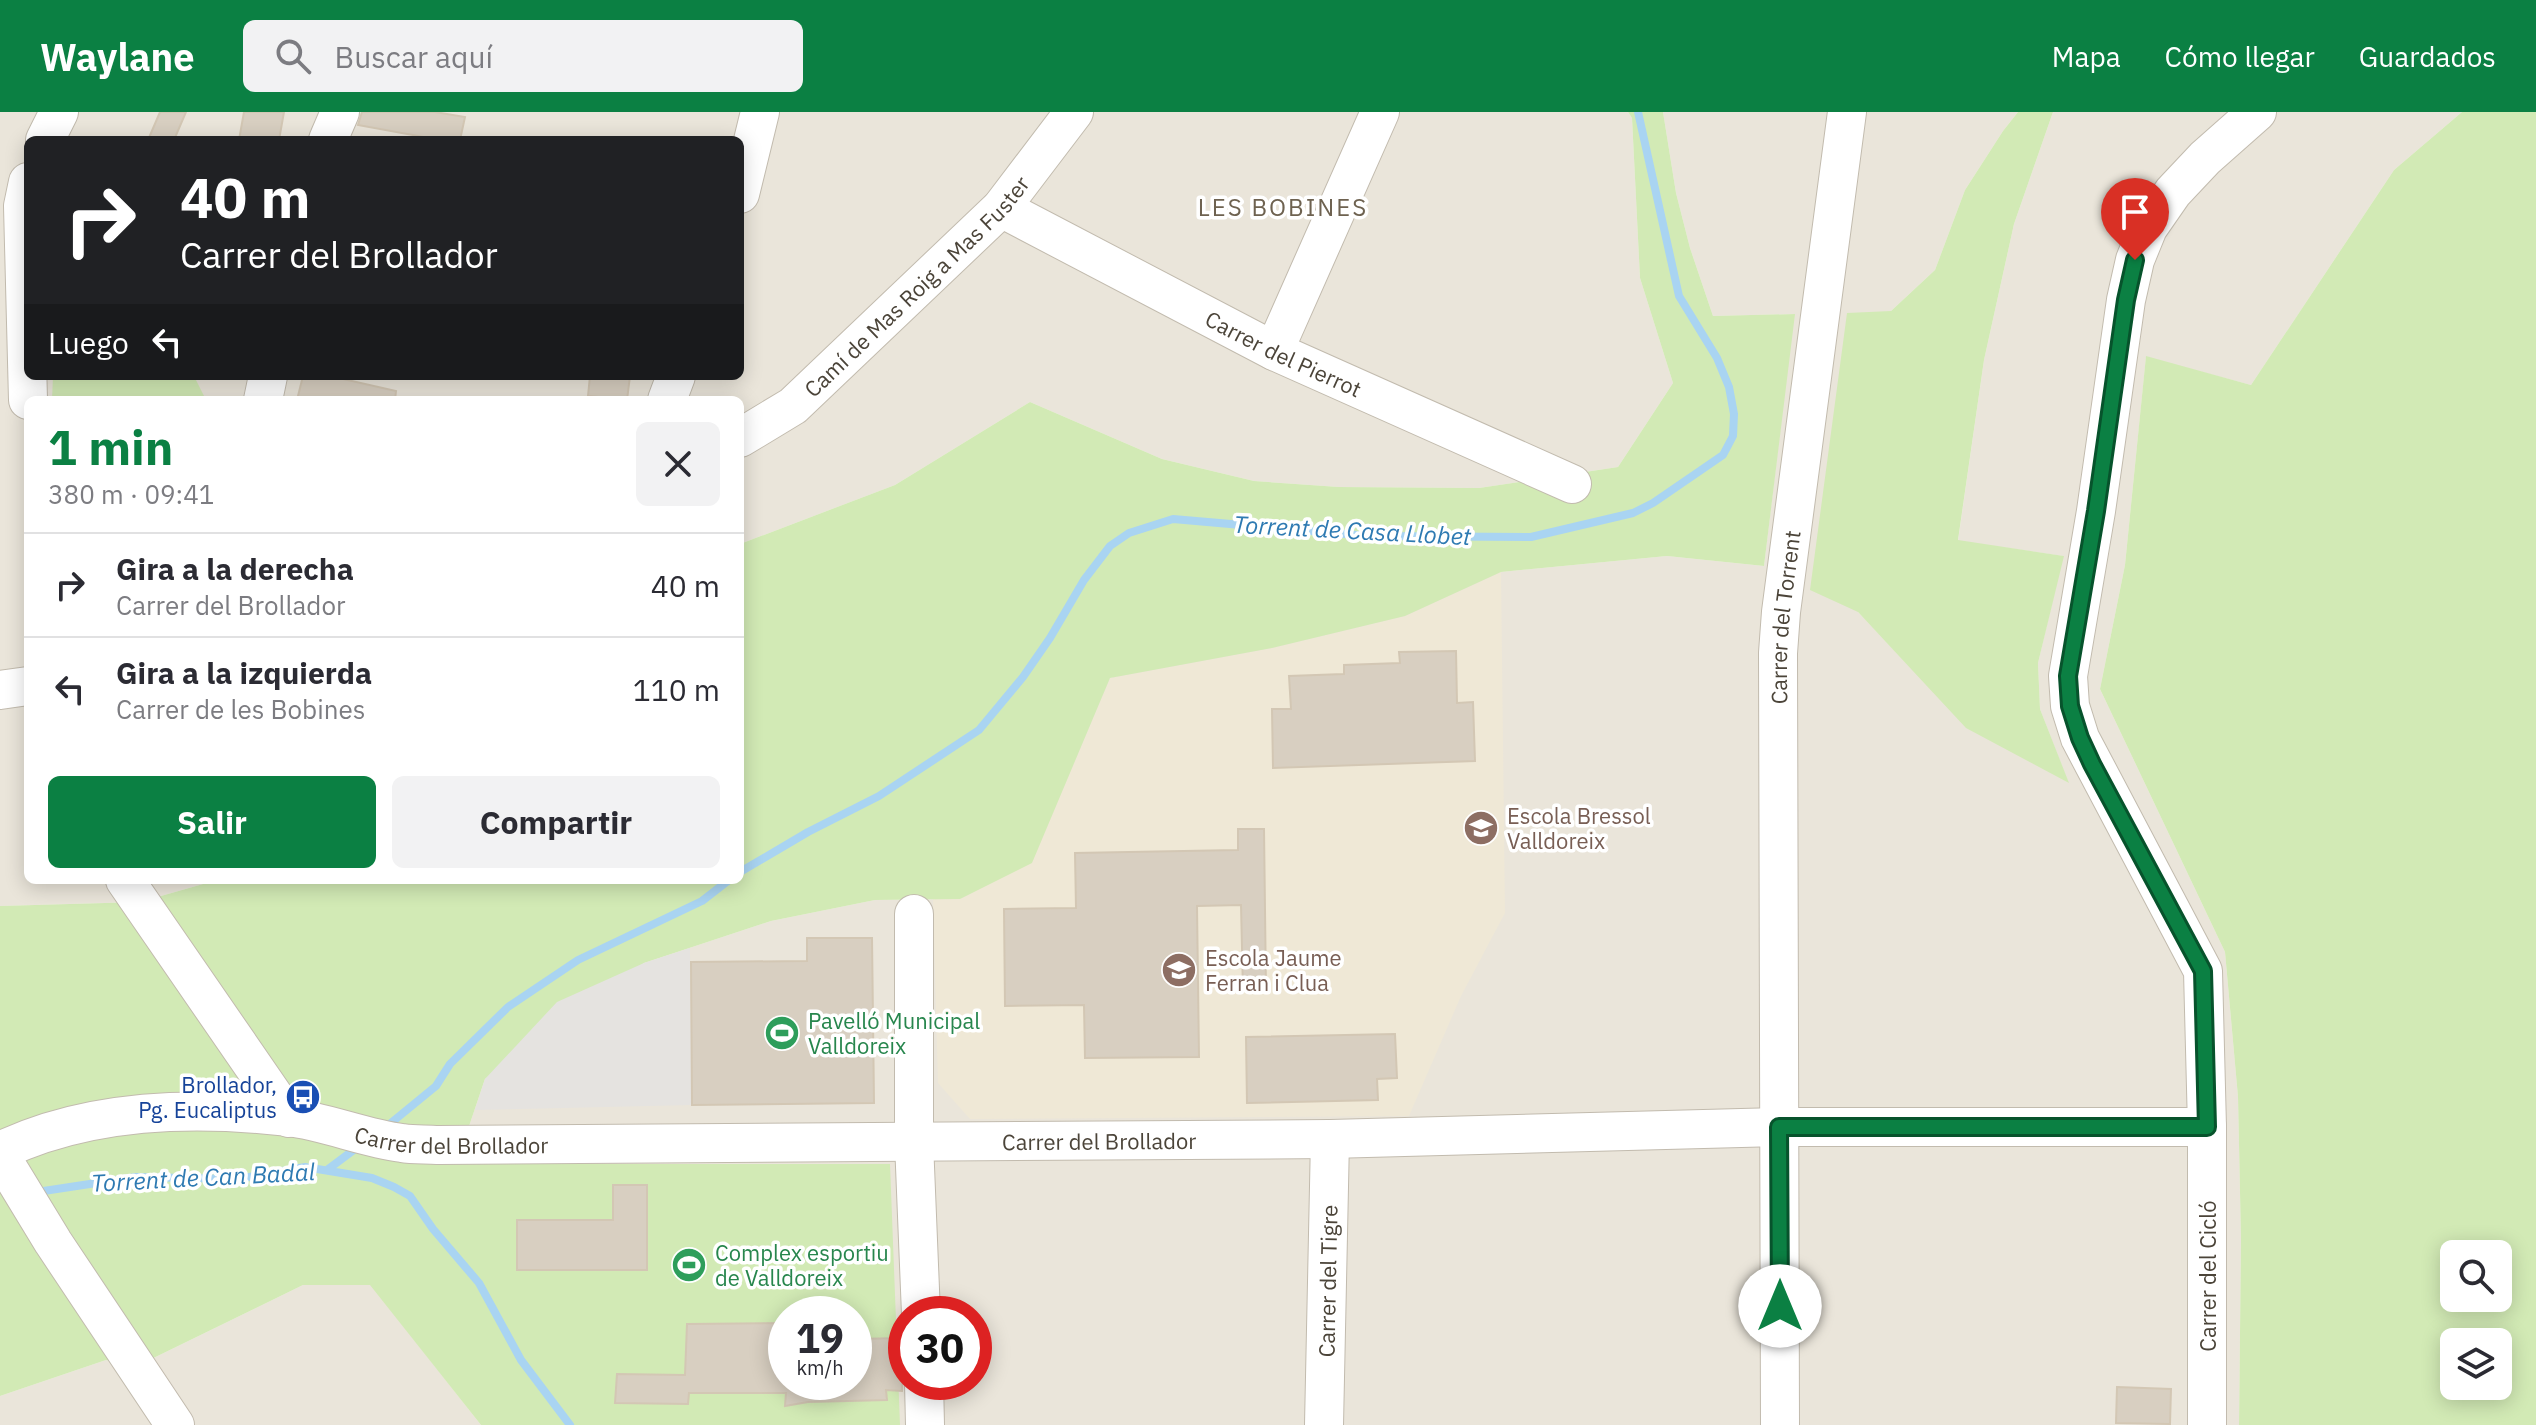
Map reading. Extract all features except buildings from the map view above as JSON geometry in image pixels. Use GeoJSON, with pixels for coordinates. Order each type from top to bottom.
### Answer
{"type":"FeatureCollection","features":[{"type":"Feature","properties":{"kind":"street"},"geometry":{"type":"LineString","coordinates":[[47,136],[59,112]]}},
{"type":"Feature","properties":{"kind":"street"},"geometry":{"type":"LineString","coordinates":[[330,136],[340,112]]}},
{"type":"Feature","properties":{"kind":"street"},"geometry":{"type":"LineString","coordinates":[[744,178],[760,112]]}},
{"type":"Feature","properties":{"kind":"street","name":"Camí de Mas Roig a Mas Fuster"},"geometry":{"type":"LineString","coordinates":[[744,436],[793,406],[1001,208],[1074,112]]}},
{"type":"Feature","properties":{"kind":"street"},"geometry":{"type":"LineString","coordinates":[[1274,351],[1380,112]]}},
{"type":"Feature","properties":{"kind":"street","name":"Carrer del Torrent"},"geometry":{"type":"LineString","coordinates":[[1780,1425],[1778,653],[1847,112]]}},
{"type":"Feature","properties":{"kind":"street","name":"Carrer del Cicló"},"geometry":{"type":"LineString","coordinates":[[2207,1425],[2207,1127],[2203,971],[2080,738],[2070,706],[2068,676],[2135,260],[2148,228],[2173,192],[2205,158],[2257,112]]}},
{"type":"Feature","properties":{"kind":"street"},"geometry":{"type":"LineString","coordinates":[[20,200],[24,300]]}},
{"type":"Feature","properties":{"kind":"street","name":"Carrer del Pierrot"},"geometry":{"type":"LineString","coordinates":[[1001,208],[1274,351],[1572,484]]}},
{"type":"Feature","properties":{"kind":"street"},"geometry":{"type":"LineString","coordinates":[[0,690],[24,687]]}},
{"type":"Feature","properties":{"kind":"street"},"geometry":{"type":"LineString","coordinates":[[128,884],[289,1118]]}},
{"type":"Feature","properties":{"kind":"street"},"geometry":{"type":"LineString","coordinates":[[914,914],[914,1142],[920,1296]]}},
{"type":"Feature","properties":{"kind":"street","name":"Carrer del Brollador"},"geometry":{"type":"LineString","coordinates":[[0,1153],[30,1136],[95,1120],[182,1112],[289,1118],[401,1143],[438,1145],[1330,1139],[1779,1127],[2207,1127]]}},
{"type":"Feature","properties":{"kind":"street","name":"Carrer del Tigre"},"geometry":{"type":"LineString","coordinates":[[1324,1425],[1330,1139]]}},
{"type":"Feature","properties":{"kind":"street"},"geometry":{"type":"LineString","coordinates":[[0,1153],[53,1242],[175,1425]]}},
{"type":"Feature","properties":{"kind":"street"},"geometry":{"type":"LineString","coordinates":[[924,1400],[925,1425]]}},
{"type":"Feature","properties":{"kind":"shaded area"},"geometry":{"type":"Polygon","coordinates":[[[0,112],[1628,112],[1632,118],[1640,278],[1673,383],[1618,467],[1479,488],[1339,487],[1254,481],[1162,459],[1030,402],[895,485],[744,542],[744,396],[24,396],[24,884],[203,884],[140,902],[0,906],[0,112]]]}},
{"type":"Feature","properties":{"kind":"shaded area"},"geometry":{"type":"Polygon","coordinates":[[[1663,112],[2018,112],[1965,190],[1935,270],[1891,311],[1858,612],[1908,665],[2068,782],[2040,709],[2038,663],[2063,556],[1958,541],[1984,360],[2014,224],[2053,112],[2462,112],[2394,170],[2251,385],[2146,357],[2125,565],[2100,689],[2225,952],[2238,1097],[2241,1240],[2239,1425],[606,1425],[465,1224],[465,1138],[485,1079],[644,963],[771,921],[875,900],[960,899],[1110,678],[1501,572],[1667,556],[1764,566],[1794,314],[1713,316],[1690,248],[1676,193],[1663,112]]]}},
{"type":"Feature","properties":{"kind":"shaded area","name":"Escola Jaume Ferran i Clua"},"geometry":{"type":"Polygon","coordinates":[[[1501,572],[1505,913],[1461,996],[1409,1116],[970,1119],[938,1083],[933,899],[960,899],[1032,862],[1110,678],[1272,648],[1405,616],[1501,572]]]}},
{"type":"Feature","properties":{"kind":"shaded area"},"geometry":{"type":"Polygon","coordinates":[[[690,948],[692,1105],[475,1110],[485,1079],[557,1002],[644,963],[690,948]]]}},
{"type":"Feature","properties":{"kind":"shaded area"},"geometry":{"type":"Polygon","coordinates":[[[303,1285],[371,1285],[481,1425],[0,1425],[0,1396],[106,1360],[135,1367],[303,1285]]]}},
{"type":"Feature","properties":{"kind":"green space"},"geometry":{"type":"Polygon","coordinates":[[[1628,112],[1663,112],[1676,193],[1690,248],[1713,316],[1795,314],[1764,566],[1667,556],[1501,572],[1405,616],[1272,648],[1110,678],[1032,863],[960,899],[875,900],[771,921],[644,963],[485,1079],[465,1138],[466,1164],[890,1164],[895,1296],[888,1296],[888,1400],[899,1400],[900,1425],[481,1425],[370,1285],[303,1285],[135,1367],[106,1360],[0,1396],[0,906],[140,902],[203,884],[744,884],[744,542],[895,485],[1030,402],[1162,459],[1254,481],[1339,487],[1479,488],[1618,467],[1673,383],[1640,278],[1632,118],[1628,112]]]}},
{"type":"Feature","properties":{"kind":"green space"},"geometry":{"type":"Polygon","coordinates":[[[2018,112],[2053,112],[2014,224],[1984,360],[1958,540],[2064,556],[2038,663],[2040,709],[2069,783],[1966,728],[1858,612],[1810,590],[1847,313],[1891,311],[1935,270],[1965,190],[2018,112]]]}},
{"type":"Feature","properties":{"kind":"green space"},"geometry":{"type":"Polygon","coordinates":[[[2462,112],[2536,112],[2536,1425],[2239,1425],[2241,1240],[2238,1097],[2225,952],[2100,689],[2125,565],[2146,356],[2251,385],[2394,170],[2462,112]]]}},
{"type":"Feature","properties":{"kind":"green space"},"geometry":{"type":"Polygon","coordinates":[[[53,380],[196,380],[204,396],[52,396],[53,380]]]}},
{"type":"Feature","properties":{"kind":"waterway","name":"Torrent de Casa Llobet"},"geometry":{"type":"LineString","coordinates":[[744,870],[879,796],[979,730],[1023,677],[1084,580],[1110,546],[1129,533],[1173,519],[1368,536],[1531,537],[1633,513],[1653,503],[1723,455],[1733,436],[1734,414],[1729,387],[1717,358],[1679,296],[1638,112]]}},
{"type":"Feature","properties":{"kind":"waterway","name":"Torrent de Casa Llobet"},"geometry":{"type":"LineString","coordinates":[[386,1127],[436,1086],[450,1064],[508,1007],[578,960],[702,901],[724,884]]}},
{"type":"Feature","properties":{"kind":"waterway","name":"Torrent de Casa Llobet"},"geometry":{"type":"LineString","coordinates":[[327,1170],[359,1146]]}},
{"type":"Feature","properties":{"kind":"waterway","name":"Torrent de Can Badal"},"geometry":{"type":"LineString","coordinates":[[37,1192],[136,1177],[238,1179],[305,1167],[372,1178],[394,1187],[410,1196],[433,1229],[479,1283],[521,1360],[570,1425]]}},
{"type":"Feature","properties":{"kind":"place","name":"Escola Bressol Valldoreix"},"geometry":{"type":"Point","coordinates":[1481,828]}},
{"type":"Feature","properties":{"kind":"place","name":"Escola Jaume Ferran i Clua"},"geometry":{"type":"Point","coordinates":[1179,970]}},
{"type":"Feature","properties":{"kind":"place","name":"Pavelló Municipal Valldoreix"},"geometry":{"type":"Point","coordinates":[782,1033]}},
{"type":"Feature","properties":{"kind":"place","name":"Brollador, Pg. Eucaliptus"},"geometry":{"type":"Point","coordinates":[303,1097]}},
{"type":"Feature","properties":{"kind":"place","name":"Complex esportiu de Valldoreix"},"geometry":{"type":"Point","coordinates":[689,1265]}},
{"type":"Feature","properties":{"kind":"district","name":"LES BOBINES"},"geometry":{"type":"Point","coordinates":[1283,207]}},
{"type":"Feature","properties":{"kind":"route"},"geometry":{"type":"LineString","coordinates":[[1780,1306],[1779,1127],[2207,1127],[2203,971],[2092,764],[2070,706],[2068,676],[2096,511],[2126,300],[2135,260]]}}]}
